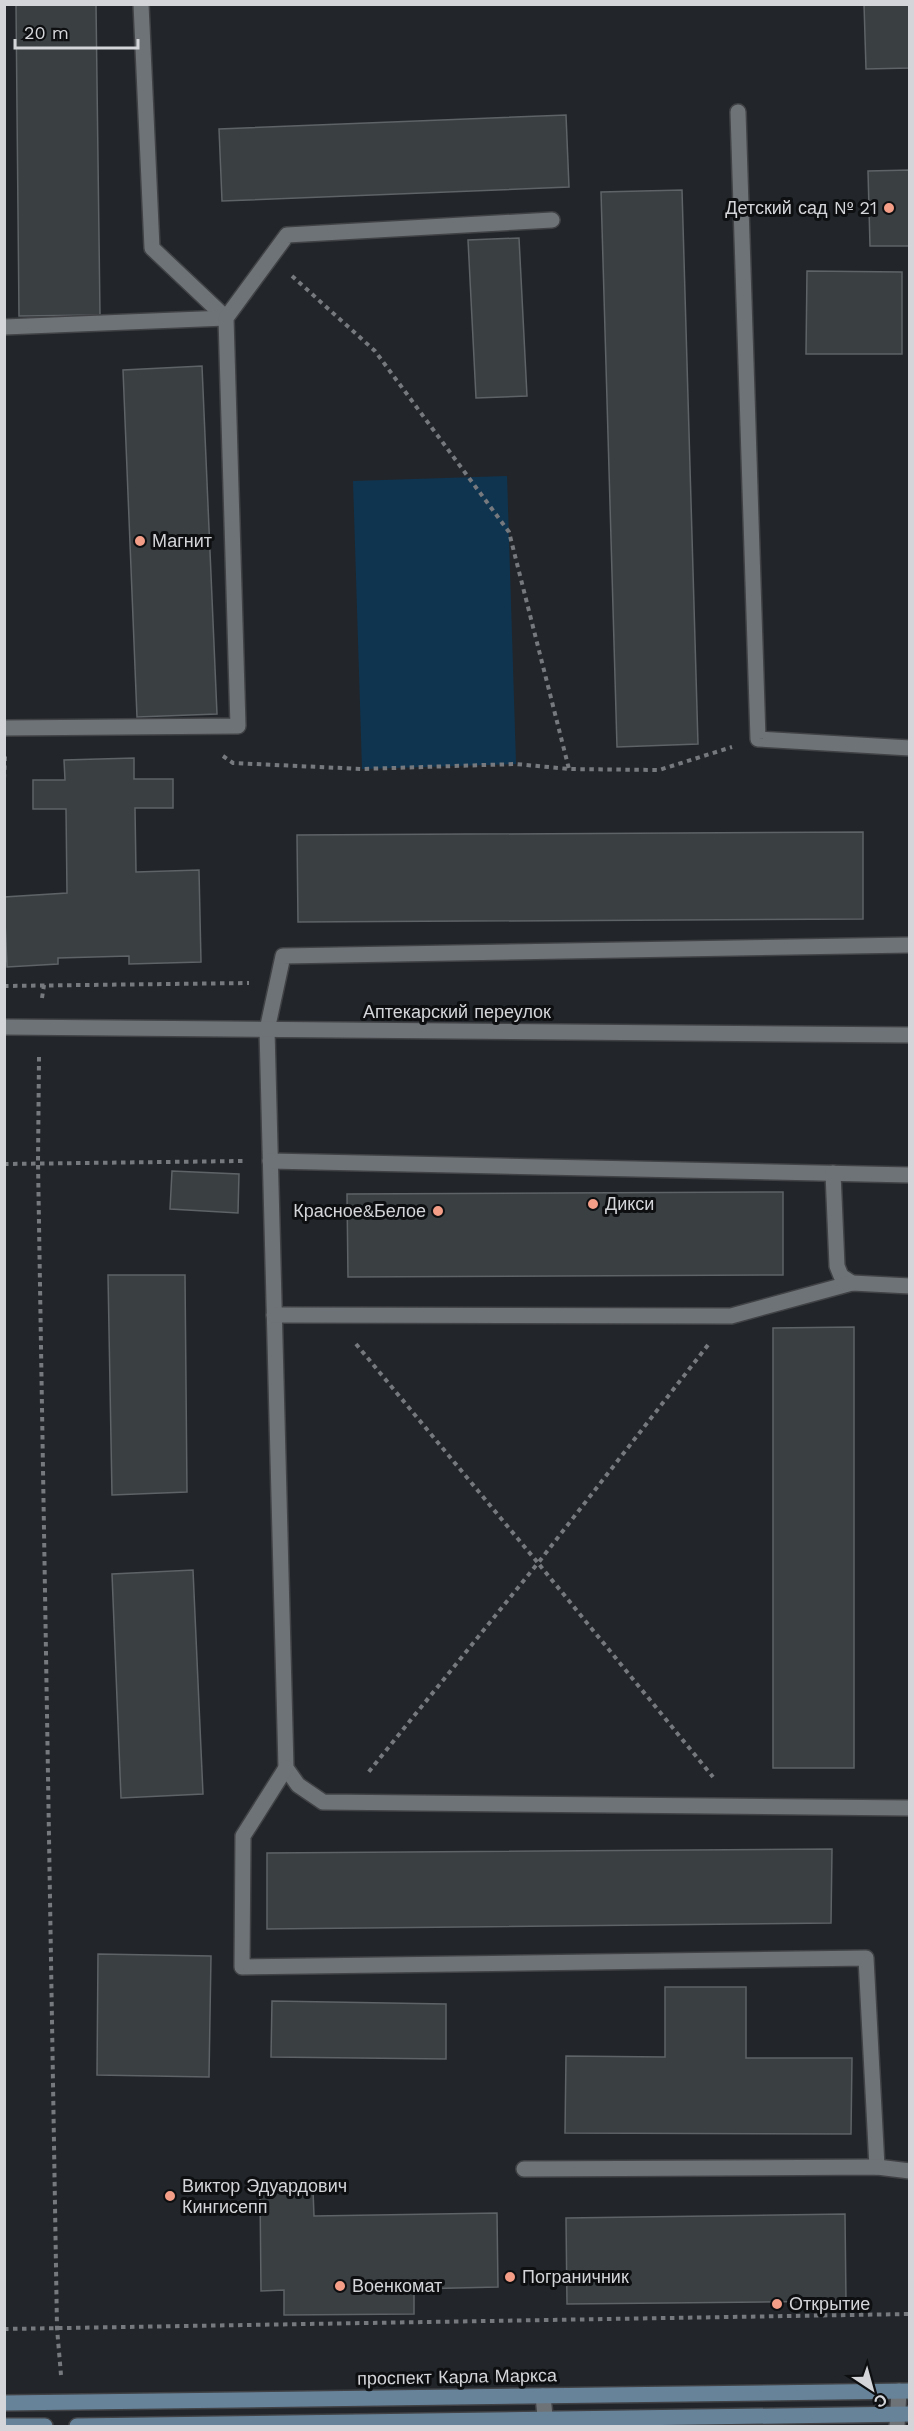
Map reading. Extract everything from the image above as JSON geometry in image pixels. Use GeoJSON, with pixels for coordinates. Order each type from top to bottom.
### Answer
{"type":"FeatureCollection","features":[{"type":"Feature","properties":{"kind":"main road","name":"проспект Карла Маркса"},"geometry":{"type":"LineString","coordinates":[[4,2403],[904,2391]]}},
{"type":"Feature","properties":{"kind":"main road"},"geometry":{"type":"LineString","coordinates":[[77,2427],[901,2418]]}},
{"type":"Feature","properties":{"kind":"main road"},"geometry":{"type":"LineString","coordinates":[[4,2426],[45,2427]]}},
{"type":"Feature","properties":{"kind":"street"},"geometry":{"type":"LineString","coordinates":[[141,4],[152,248],[226,318]]}},
{"type":"Feature","properties":{"kind":"street"},"geometry":{"type":"LineString","coordinates":[[738,112],[758,739],[909,748]]}},
{"type":"Feature","properties":{"kind":"street"},"geometry":{"type":"LineString","coordinates":[[4,728],[238,726],[226,318],[287,235],[552,220]]}},
{"type":"Feature","properties":{"kind":"street"},"geometry":{"type":"LineString","coordinates":[[4,327],[226,318]]}},
{"type":"Feature","properties":{"kind":"street"},"geometry":{"type":"LineString","coordinates":[[909,945],[283,956],[267,1030],[286,1768],[298,1785],[323,1802],[909,1808]]}},
{"type":"Feature","properties":{"kind":"street","name":"Аптекарский переулок"},"geometry":{"type":"LineString","coordinates":[[4,1027],[909,1035]]}},
{"type":"Feature","properties":{"kind":"street"},"geometry":{"type":"LineString","coordinates":[[270,1161],[909,1175]]}},
{"type":"Feature","properties":{"kind":"street"},"geometry":{"type":"LineString","coordinates":[[833,1173],[837,1266],[842,1276],[852,1283]]}},
{"type":"Feature","properties":{"kind":"street"},"geometry":{"type":"LineString","coordinates":[[274,1315],[731,1316],[852,1283],[909,1286]]}},
{"type":"Feature","properties":{"kind":"street"},"geometry":{"type":"LineString","coordinates":[[286,1768],[243,1836],[242,1967],[866,1958],[878,2166]]}},
{"type":"Feature","properties":{"kind":"street"},"geometry":{"type":"LineString","coordinates":[[524,2169],[878,2166],[909,2170]]}},
{"type":"Feature","properties":{"kind":"street"},"geometry":{"type":"LineString","coordinates":[[901,2418],[904,2391]]}},
{"type":"Feature","properties":{"kind":"street"},"geometry":{"type":"LineString","coordinates":[[543,2396],[546,2422]]}},
{"type":"Feature","properties":{"kind":"path"},"geometry":{"type":"LineString","coordinates":[[271,257],[375,351],[509,532],[570,769]]}},
{"type":"Feature","properties":{"kind":"path"},"geometry":{"type":"LineString","coordinates":[[182,726],[233,763],[362,769],[516,764],[570,769],[659,770],[758,739]]}},
{"type":"Feature","properties":{"kind":"path"},"geometry":{"type":"LineString","coordinates":[[44,985],[39,1028],[38,1162],[57,2328],[64,2402]]}},
{"type":"Feature","properties":{"kind":"path"},"geometry":{"type":"LineString","coordinates":[[4,1164],[270,1161]]}},
{"type":"Feature","properties":{"kind":"path"},"geometry":{"type":"LineString","coordinates":[[331,1315],[538,1563],[736,1806]]}},
{"type":"Feature","properties":{"kind":"path"},"geometry":{"type":"LineString","coordinates":[[344,1802],[538,1563],[731,1316]]}},
{"type":"Feature","properties":{"kind":"path"},"geometry":{"type":"LineString","coordinates":[[4,2329],[909,2314]]}},
{"type":"Feature","properties":{"kind":"shaded area"},"geometry":{"type":"Polygon","coordinates":[[[507,476],[516,764],[362,769],[353,481],[507,476]]]}},
{"type":"Feature","properties":{"kind":"building"},"geometry":{"type":"Polygon","coordinates":[[[16,4],[96,4],[100,315],[19,316],[16,4]]]}},
{"type":"Feature","properties":{"kind":"building"},"geometry":{"type":"Polygon","coordinates":[[[864,4],[910,4],[910,68],[866,69],[864,4]]]}},
{"type":"Feature","properties":{"kind":"building"},"geometry":{"type":"Polygon","coordinates":[[[566,115],[569,187],[222,201],[219,129],[566,115]]]}},
{"type":"Feature","properties":{"kind":"building","name":"Детский сад № 21"},"geometry":{"type":"Polygon","coordinates":[[[910,170],[910,246],[870,246],[868,171],[910,170]]]}},
{"type":"Feature","properties":{"kind":"building"},"geometry":{"type":"Polygon","coordinates":[[[682,190],[698,744],[617,747],[601,192],[682,190]]]}},
{"type":"Feature","properties":{"kind":"building"},"geometry":{"type":"Polygon","coordinates":[[[519,238],[527,396],[476,398],[468,240],[519,238]]]}},
{"type":"Feature","properties":{"kind":"building"},"geometry":{"type":"Polygon","coordinates":[[[807,271],[902,272],[902,354],[806,354],[807,271]]]}},
{"type":"Feature","properties":{"kind":"building"},"geometry":{"type":"Polygon","coordinates":[[[202,366],[217,714],[137,717],[123,370],[202,366]]]}},
{"type":"Feature","properties":{"kind":"building"},"geometry":{"type":"Polygon","coordinates":[[[134,758],[134,779],[173,779],[173,808],[135,808],[136,872],[199,870],[201,962],[129,964],[129,956],[58,958],[58,964],[7,967],[4,897],[67,893],[66,809],[33,809],[33,780],[65,780],[64,760],[134,758]]]}},
{"type":"Feature","properties":{"kind":"building"},"geometry":{"type":"Polygon","coordinates":[[[863,832],[863,919],[298,922],[297,835],[863,832]]]}},
{"type":"Feature","properties":{"kind":"building"},"geometry":{"type":"Polygon","coordinates":[[[172,1171],[239,1174],[238,1213],[170,1209],[172,1171]]]}},
{"type":"Feature","properties":{"kind":"building"},"geometry":{"type":"Polygon","coordinates":[[[783,1192],[783,1275],[348,1277],[347,1194],[783,1192]]]}},
{"type":"Feature","properties":{"kind":"building"},"geometry":{"type":"Polygon","coordinates":[[[108,1275],[185,1275],[187,1492],[112,1495],[108,1275]]]}},
{"type":"Feature","properties":{"kind":"building"},"geometry":{"type":"Polygon","coordinates":[[[854,1327],[854,1768],[773,1768],[773,1328],[854,1327]]]}},
{"type":"Feature","properties":{"kind":"building"},"geometry":{"type":"Polygon","coordinates":[[[193,1570],[203,1794],[121,1798],[112,1574],[193,1570]]]}},
{"type":"Feature","properties":{"kind":"building"},"geometry":{"type":"Polygon","coordinates":[[[832,1849],[831,1923],[267,1929],[267,1853],[832,1849]]]}},
{"type":"Feature","properties":{"kind":"building"},"geometry":{"type":"Polygon","coordinates":[[[98,1954],[211,1956],[209,2077],[97,2075],[98,1954]]]}},
{"type":"Feature","properties":{"kind":"building"},"geometry":{"type":"Polygon","coordinates":[[[665,1987],[746,1987],[746,2058],[852,2058],[851,2134],[565,2133],[566,2056],[665,2057],[665,1987]]]}},
{"type":"Feature","properties":{"kind":"building"},"geometry":{"type":"Polygon","coordinates":[[[272,2001],[446,2004],[446,2059],[271,2057],[272,2001]]]}},
{"type":"Feature","properties":{"kind":"building"},"geometry":{"type":"Polygon","coordinates":[[[313,2190],[314,2216],[497,2213],[498,2287],[414,2289],[414,2314],[284,2315],[284,2290],[261,2291],[260,2191],[313,2190]]]}},
{"type":"Feature","properties":{"kind":"building"},"geometry":{"type":"Polygon","coordinates":[[[845,2214],[846,2301],[567,2304],[566,2218],[845,2214]]]}},
{"type":"Feature","properties":{"kind":"place","name":"Детский сад № 21"},"geometry":{"type":"Point","coordinates":[889,208]}},
{"type":"Feature","properties":{"kind":"place","name":"Магнит"},"geometry":{"type":"Point","coordinates":[140,541]}},
{"type":"Feature","properties":{"kind":"place","name":"Дикси"},"geometry":{"type":"Point","coordinates":[593,1204]}},
{"type":"Feature","properties":{"kind":"place","name":"Красное&Белое"},"geometry":{"type":"Point","coordinates":[438,1211]}},
{"type":"Feature","properties":{"kind":"place","name":"Виктор Эдуардович Кингисепп"},"geometry":{"type":"Point","coordinates":[170,2196]}},
{"type":"Feature","properties":{"kind":"place","name":"Пограничник"},"geometry":{"type":"Point","coordinates":[510,2277]}},
{"type":"Feature","properties":{"kind":"place","name":"Военкомат"},"geometry":{"type":"Point","coordinates":[340,2286]}},
{"type":"Feature","properties":{"kind":"place","name":"Открытие"},"geometry":{"type":"Point","coordinates":[777,2304]}}]}
